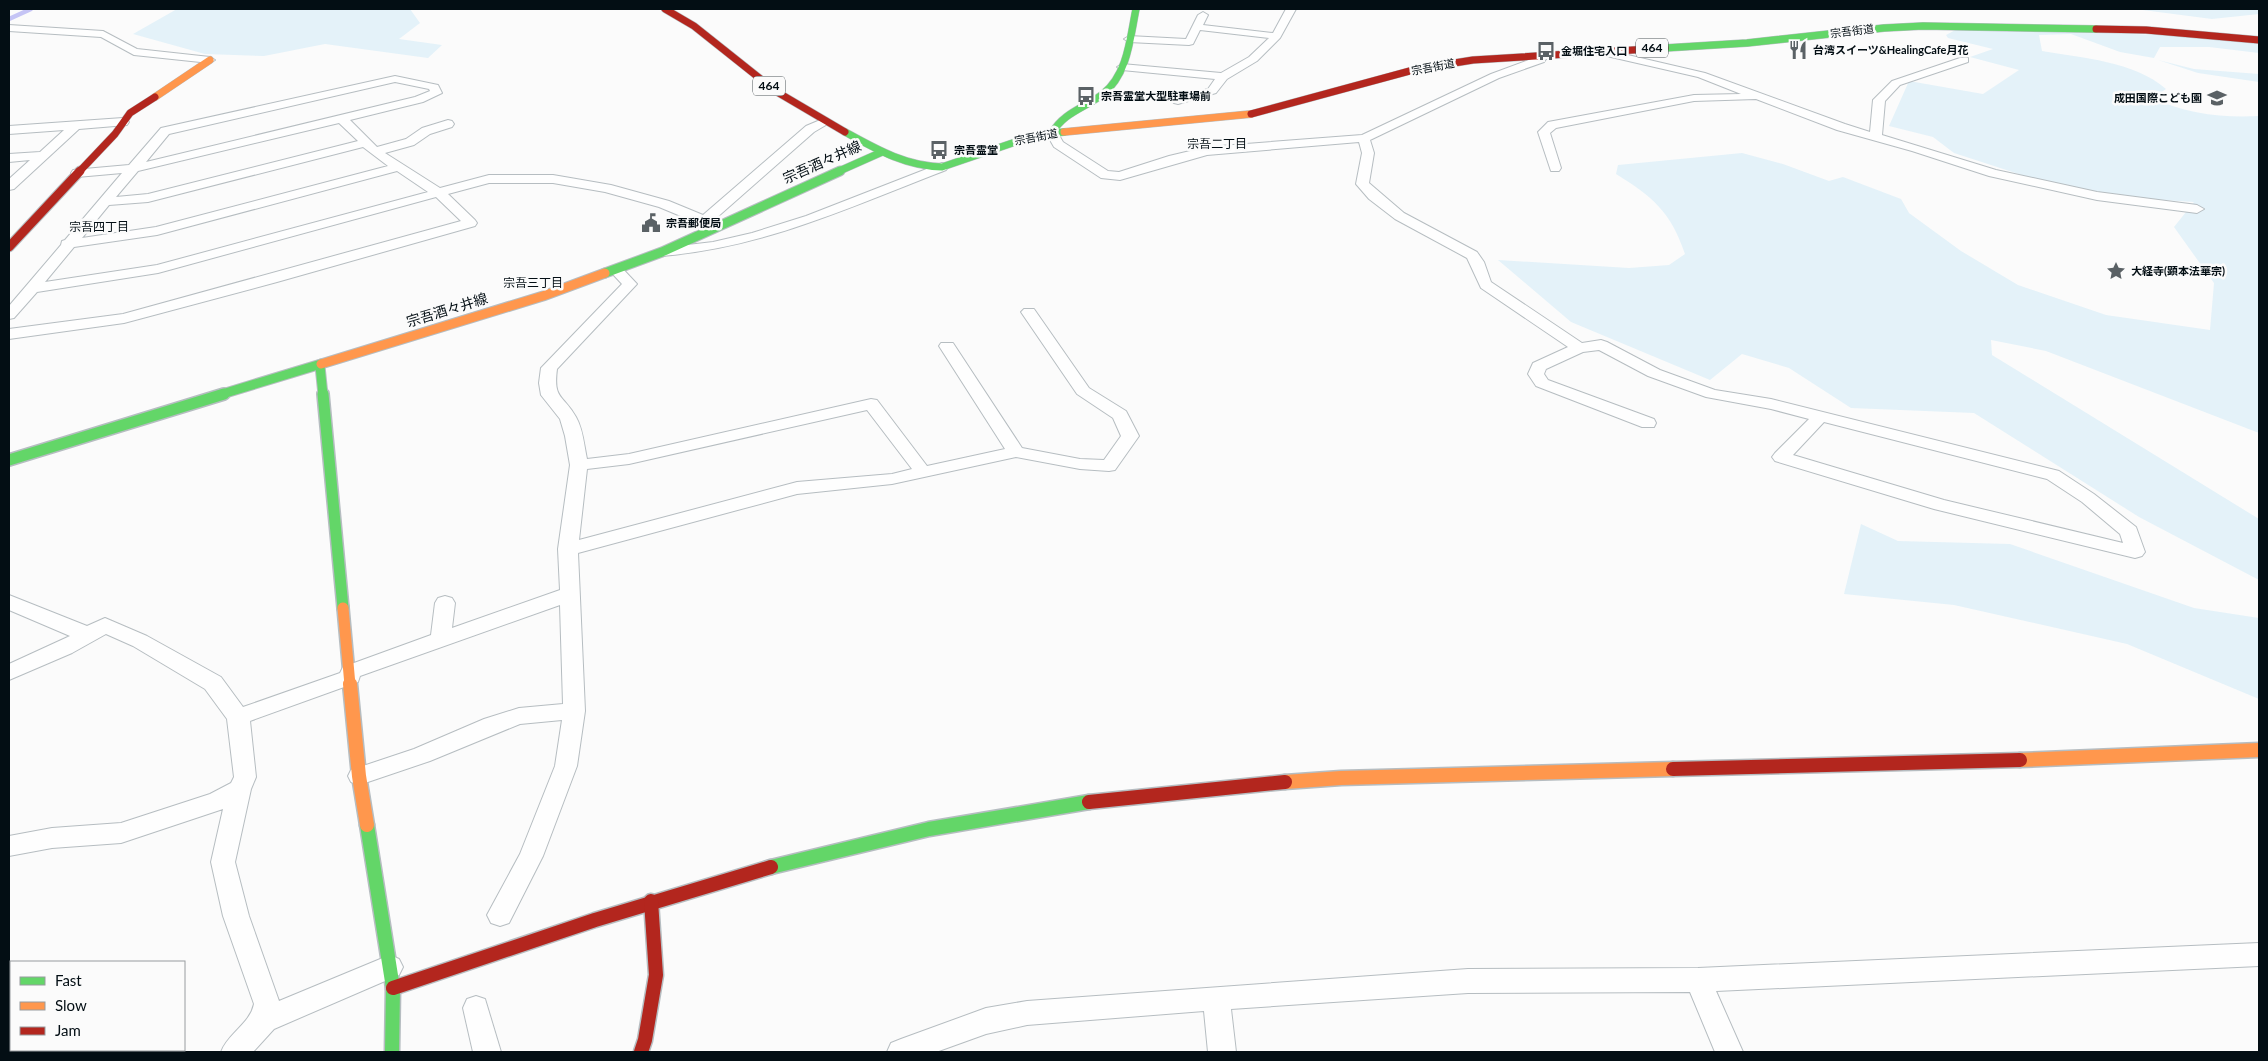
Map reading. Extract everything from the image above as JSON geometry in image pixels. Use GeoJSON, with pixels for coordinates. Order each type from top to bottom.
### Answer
{"type":"FeatureCollection","features":[{"type":"Feature","properties":{"kind":"main road","name":"宗吾街道"},"geometry":{"type":"LineString","coordinates":[[665,9],[680,15],[762,82],[825,122],[882,152],[918,168],[942,167],[1024,138],[1052,133],[1246,115],[1442,64],[1747,43],[1884,28],[1923,26],[2146,30],[2259,40]]}},
{"type":"Feature","properties":{"kind":"main road"},"geometry":{"type":"LineString","coordinates":[[1052,133],[1052,128],[1060,120],[1100,98],[1118,80],[1136,9]]}},
{"type":"Feature","properties":{"kind":"main road"},"geometry":{"type":"LineString","coordinates":[[9,247],[115,134],[130,113],[210,60]]}},
{"type":"Feature","properties":{"kind":"main road","name":"宗吾酒々井線"},"geometry":{"type":"LineString","coordinates":[[9,460],[544,296],[662,252],[711,223],[882,152]]}},
{"type":"Feature","properties":{"kind":"main road"},"geometry":{"type":"LineString","coordinates":[[320,366],[359,776],[391,977],[392,1052]]}},
{"type":"Feature","properties":{"kind":"main road"},"geometry":{"type":"LineString","coordinates":[[391,977],[801,858],[946,825],[1078,802],[1217,786],[1341,778],[2128,757],[2259,750]]}},
{"type":"Feature","properties":{"kind":"main road"},"geometry":{"type":"LineString","coordinates":[[641,1052],[645,1040],[656,975],[651,901]]}},
{"type":"Feature","properties":{"kind":"street"},"geometry":{"type":"LineString","coordinates":[[1178,101],[1212,91],[1223,77],[1253,59],[1276,36],[1291,9]]}},
{"type":"Feature","properties":{"kind":"street"},"geometry":{"type":"LineString","coordinates":[[1129,39],[1189,42],[1203,15]]}},
{"type":"Feature","properties":{"kind":"street"},"geometry":{"type":"LineString","coordinates":[[1197,27],[1276,36]]}},
{"type":"Feature","properties":{"kind":"street"},"geometry":{"type":"LineString","coordinates":[[9,28],[103,34],[134,52],[169,58],[210,60]]}},
{"type":"Feature","properties":{"kind":"street"},"geometry":{"type":"LineString","coordinates":[[1602,52],[1701,74],[1834,125],[1916,148],[1993,173],[2098,196],[2197,209]]}},
{"type":"Feature","properties":{"kind":"street"},"geometry":{"type":"LineString","coordinates":[[1052,133],[1058,144],[1105,175],[1120,176],[1172,159],[1207,151],[1364,138],[1449,97],[1542,59],[1538,56]]}},
{"type":"Feature","properties":{"kind":"street"},"geometry":{"type":"LineString","coordinates":[[1876,137],[1879,100],[1896,83],[1964,60]]}},
{"type":"Feature","properties":{"kind":"street"},"geometry":{"type":"LineString","coordinates":[[1122,67],[1168,70],[1223,77]]}},
{"type":"Feature","properties":{"kind":"street"},"geometry":{"type":"LineString","coordinates":[[9,315],[67,244],[131,169],[165,131],[395,79],[434,87],[436,93],[419,100],[131,169],[77,173]]}},
{"type":"Feature","properties":{"kind":"street"},"geometry":{"type":"LineString","coordinates":[[1555,168],[1544,132],[1552,125],[1694,98],[1761,97]]}},
{"type":"Feature","properties":{"kind":"street"},"geometry":{"type":"LineString","coordinates":[[9,334],[124,318],[272,279],[470,223],[439,193],[371,147],[342,119]]}},
{"type":"Feature","properties":{"kind":"street"},"geometry":{"type":"LineString","coordinates":[[9,130],[124,122]]}},
{"type":"Feature","properties":{"kind":"street"},"geometry":{"type":"LineString","coordinates":[[31,288],[158,269],[489,179],[553,179],[606,188],[664,204],[711,223],[810,129],[825,122]]}},
{"type":"Feature","properties":{"kind":"street"},"geometry":{"type":"LineString","coordinates":[[103,202],[148,198],[371,147],[410,142],[426,131],[448,124]]}},
{"type":"Feature","properties":{"kind":"street"},"geometry":{"type":"LineString","coordinates":[[9,186],[76,125]]}},
{"type":"Feature","properties":{"kind":"street"},"geometry":{"type":"LineString","coordinates":[[1364,138],[1368,153],[1362,184],[1372,195],[1423,231],[1472,255],[1477,260],[1480,278],[1486,285],[1580,348]]}},
{"type":"Feature","properties":{"kind":"street"},"geometry":{"type":"LineString","coordinates":[[9,158],[42,155]]}},
{"type":"Feature","properties":{"kind":"street"},"geometry":{"type":"LineString","coordinates":[[67,244],[157,231],[399,167]]}},
{"type":"Feature","properties":{"kind":"street"},"geometry":{"type":"LineString","coordinates":[[662,252],[731,242],[795,224],[942,167]]}},
{"type":"Feature","properties":{"kind":"street"},"geometry":{"type":"LineString","coordinates":[[500,916],[532,856],[566,766],[574,711],[568,549],[579,464],[574,436],[568,418],[549,395],[547,383],[549,368],[630,284],[616,270]]}},
{"type":"Feature","properties":{"kind":"street"},"geometry":{"type":"LineString","coordinates":[[568,549],[797,488],[892,479],[1016,452],[1080,464],[1109,466],[1130,436],[1120,415],[1083,390],[1029,312]]}},
{"type":"Feature","properties":{"kind":"street"},"geometry":{"type":"LineString","coordinates":[[1648,423],[1542,383],[1536,374],[1539,366],[1580,348],[1601,345],[1654,373],[1712,394],[1771,404],[2053,475],[2088,498],[2129,531],[2135,552],[1940,505],[1781,456],[1820,417]]}},
{"type":"Feature","properties":{"kind":"street"},"geometry":{"type":"LineString","coordinates":[[947,346],[1016,452]]}},
{"type":"Feature","properties":{"kind":"street"},"geometry":{"type":"LineString","coordinates":[[579,464],[629,459],[871,404],[923,472]]}},
{"type":"Feature","properties":{"kind":"street"},"geometry":{"type":"LineString","coordinates":[[238,717],[441,639],[570,594]]}},
{"type":"Feature","properties":{"kind":"street"},"geometry":{"type":"LineString","coordinates":[[9,602],[88,635]]}},
{"type":"Feature","properties":{"kind":"street"},"geometry":{"type":"LineString","coordinates":[[441,639],[445,603]]}},
{"type":"Feature","properties":{"kind":"street"},"geometry":{"type":"LineString","coordinates":[[9,672],[65,648],[105,625],[140,641],[213,682],[238,717],[245,776],[239,789],[223,862],[236,916],[266,1004],[264,1020]]}},
{"type":"Feature","properties":{"kind":"street"},"geometry":{"type":"LineString","coordinates":[[359,776],[422,755],[492,725],[519,716],[574,711]]}},
{"type":"Feature","properties":{"kind":"street"},"geometry":{"type":"LineString","coordinates":[[9,846],[52,838],[121,833],[218,801],[239,789]]}},
{"type":"Feature","properties":{"kind":"street"},"geometry":{"type":"LineString","coordinates":[[901,1052],[986,1021],[1027,1013],[1216,998],[1468,981],[1698,980],[2259,954]]}},
{"type":"Feature","properties":{"kind":"street"},"geometry":{"type":"LineString","coordinates":[[235,1052],[264,1020],[391,977]]}},
{"type":"Feature","properties":{"kind":"street"},"geometry":{"type":"LineString","coordinates":[[1698,980],[1729,1052]]}},
{"type":"Feature","properties":{"kind":"street"},"geometry":{"type":"LineString","coordinates":[[1216,998],[1222,1052]]}},
{"type":"Feature","properties":{"kind":"street"},"geometry":{"type":"LineString","coordinates":[[476,1008],[487,1052]]}},
{"type":"Feature","properties":{"kind":"shaded area"},"geometry":{"type":"Polygon","coordinates":[[[177,9],[410,9],[420,23],[399,39],[442,45],[428,58],[325,44],[264,56],[205,54],[133,34],[177,9]]]}},
{"type":"Feature","properties":{"kind":"shaded area"},"geometry":{"type":"Polygon","coordinates":[[[2135,9],[2259,9],[2259,14],[2212,19],[2135,9]]]}},
{"type":"Feature","properties":{"kind":"shaded area"},"geometry":{"type":"Polygon","coordinates":[[[1959,28],[2217,37],[2259,42],[2259,53],[2209,47],[2160,47],[2154,58],[2120,52],[2071,34],[2039,35],[2042,51],[2107,62],[2139,72],[2166,89],[2153,98],[2178,108],[2205,114],[2259,116],[2259,433],[2046,351],[1991,340],[1992,355],[2259,519],[2259,580],[2139,517],[1974,413],[1851,408],[1789,368],[1742,354],[1710,380],[1571,322],[1498,260],[1629,268],[1669,265],[1685,254],[1674,227],[1667,216],[1650,198],[1616,174],[1618,165],[1742,153],[1783,164],[1829,181],[1843,177],[1901,199],[1909,213],[1961,251],[2018,285],[2106,315],[2210,330],[2214,283],[2174,227],[2194,202],[2132,198],[2040,181],[1954,153],[1933,137],[1889,126],[1909,81],[1983,94],[2019,70],[1970,57],[1993,49],[1948,38],[1946,35],[1959,28]]]}},
{"type":"Feature","properties":{"kind":"shaded area"},"geometry":{"type":"Polygon","coordinates":[[[2158,60],[2194,69],[2259,74],[2259,82],[2198,73],[2158,60]]]}},
{"type":"Feature","properties":{"kind":"shaded area"},"geometry":{"type":"Polygon","coordinates":[[[1861,524],[1898,541],[2010,544],[2194,608],[2259,618],[2259,699],[2127,644],[1954,605],[1844,594],[1861,524]]]}},
{"type":"Feature","properties":{"kind":"waterway"},"geometry":{"type":"LineString","coordinates":[[9,19],[31,9]]}},
{"type":"Feature","properties":{"kind":"traffic: fast"},"geometry":{"type":"LineString","coordinates":[[1052,133],[1062,118],[1095,100],[1116,81],[1125,62],[1136,9]]}},
{"type":"Feature","properties":{"kind":"traffic: fast"},"geometry":{"type":"LineString","coordinates":[[1665,48],[1747,43],[1884,28],[1923,26],[2096,29]]}},
{"type":"Feature","properties":{"kind":"traffic: fast"},"geometry":{"type":"LineString","coordinates":[[845,132],[892,157],[929,167],[942,167],[1036,135],[1064,132]]}},
{"type":"Feature","properties":{"kind":"traffic: fast"},"geometry":{"type":"LineString","coordinates":[[605,273],[662,252],[882,152]]}},
{"type":"Feature","properties":{"kind":"traffic: fast"},"geometry":{"type":"LineString","coordinates":[[9,460],[321,364]]}},
{"type":"Feature","properties":{"kind":"traffic: fast"},"geometry":{"type":"LineString","coordinates":[[320,366],[343,608]]}},
{"type":"Feature","properties":{"kind":"traffic: fast"},"geometry":{"type":"LineString","coordinates":[[771,867],[929,829],[1089,802]]}},
{"type":"Feature","properties":{"kind":"traffic: fast"},"geometry":{"type":"LineString","coordinates":[[367,825],[393,988],[392,1052]]}},
{"type":"Feature","properties":{"kind":"traffic: slow"},"geometry":{"type":"LineString","coordinates":[[155,97],[210,60]]}},
{"type":"Feature","properties":{"kind":"traffic: slow"},"geometry":{"type":"LineString","coordinates":[[1064,132],[1251,114]]}},
{"type":"Feature","properties":{"kind":"traffic: slow"},"geometry":{"type":"LineString","coordinates":[[321,364],[543,296],[605,273]]}},
{"type":"Feature","properties":{"kind":"traffic: slow"},"geometry":{"type":"LineString","coordinates":[[343,608],[359,776],[367,825]]}},
{"type":"Feature","properties":{"kind":"traffic: slow"},"geometry":{"type":"LineString","coordinates":[[2020,760],[2259,750]]}},
{"type":"Feature","properties":{"kind":"traffic: slow"},"geometry":{"type":"LineString","coordinates":[[1285,782],[1341,778],[1673,769]]}},
{"type":"Feature","properties":{"kind":"traffic: jam"},"geometry":{"type":"LineString","coordinates":[[665,9],[694,26],[777,92],[845,132]]}},
{"type":"Feature","properties":{"kind":"traffic: jam"},"geometry":{"type":"LineString","coordinates":[[2096,29],[2146,30],[2259,40]]}},
{"type":"Feature","properties":{"kind":"traffic: jam"},"geometry":{"type":"LineString","coordinates":[[1251,114],[1417,69],[1473,60],[1665,48]]}},
{"type":"Feature","properties":{"kind":"traffic: jam"},"geometry":{"type":"LineString","coordinates":[[9,247],[115,134],[130,113],[155,97]]}},
{"type":"Feature","properties":{"kind":"traffic: jam"},"geometry":{"type":"LineString","coordinates":[[1673,769],[2020,760]]}},
{"type":"Feature","properties":{"kind":"traffic: jam"},"geometry":{"type":"LineString","coordinates":[[1089,802],[1285,782]]}},
{"type":"Feature","properties":{"kind":"traffic: jam"},"geometry":{"type":"LineString","coordinates":[[393,988],[595,920],[771,867]]}},
{"type":"Feature","properties":{"kind":"traffic: jam"},"geometry":{"type":"LineString","coordinates":[[641,1052],[645,1040],[656,975],[651,901]]}},
{"type":"Feature","properties":{"kind":"place","name":"台湾スイーツ&HealingCafe月花"},"geometry":{"type":"Point","coordinates":[1798,50]}},
{"type":"Feature","properties":{"kind":"place","name":"金堀住宅入口"},"geometry":{"type":"Point","coordinates":[1546,51]}},
{"type":"Feature","properties":{"kind":"place","name":"宗吾霊堂大型駐車場前"},"geometry":{"type":"Point","coordinates":[1086,96]}},
{"type":"Feature","properties":{"kind":"place","name":"成田国際こども園"},"geometry":{"type":"Point","coordinates":[2217,98]}},
{"type":"Feature","properties":{"kind":"place","name":"宗吾霊堂"},"geometry":{"type":"Point","coordinates":[939,150]}},
{"type":"Feature","properties":{"kind":"place","name":"宗吾郵便局"},"geometry":{"type":"Point","coordinates":[651,223]}},
{"type":"Feature","properties":{"kind":"place","name":"大経寺(顕本法華宗)"},"geometry":{"type":"Point","coordinates":[2116,271]}},
{"type":"Feature","properties":{"kind":"district","name":"宗吾二丁目"},"geometry":{"type":"Point","coordinates":[1217,144]}},
{"type":"Feature","properties":{"kind":"district","name":"宗吾四丁目"},"geometry":{"type":"Point","coordinates":[99,227]}},
{"type":"Feature","properties":{"kind":"district","name":"宗吾三丁目"},"geometry":{"type":"Point","coordinates":[533,283]}}]}
